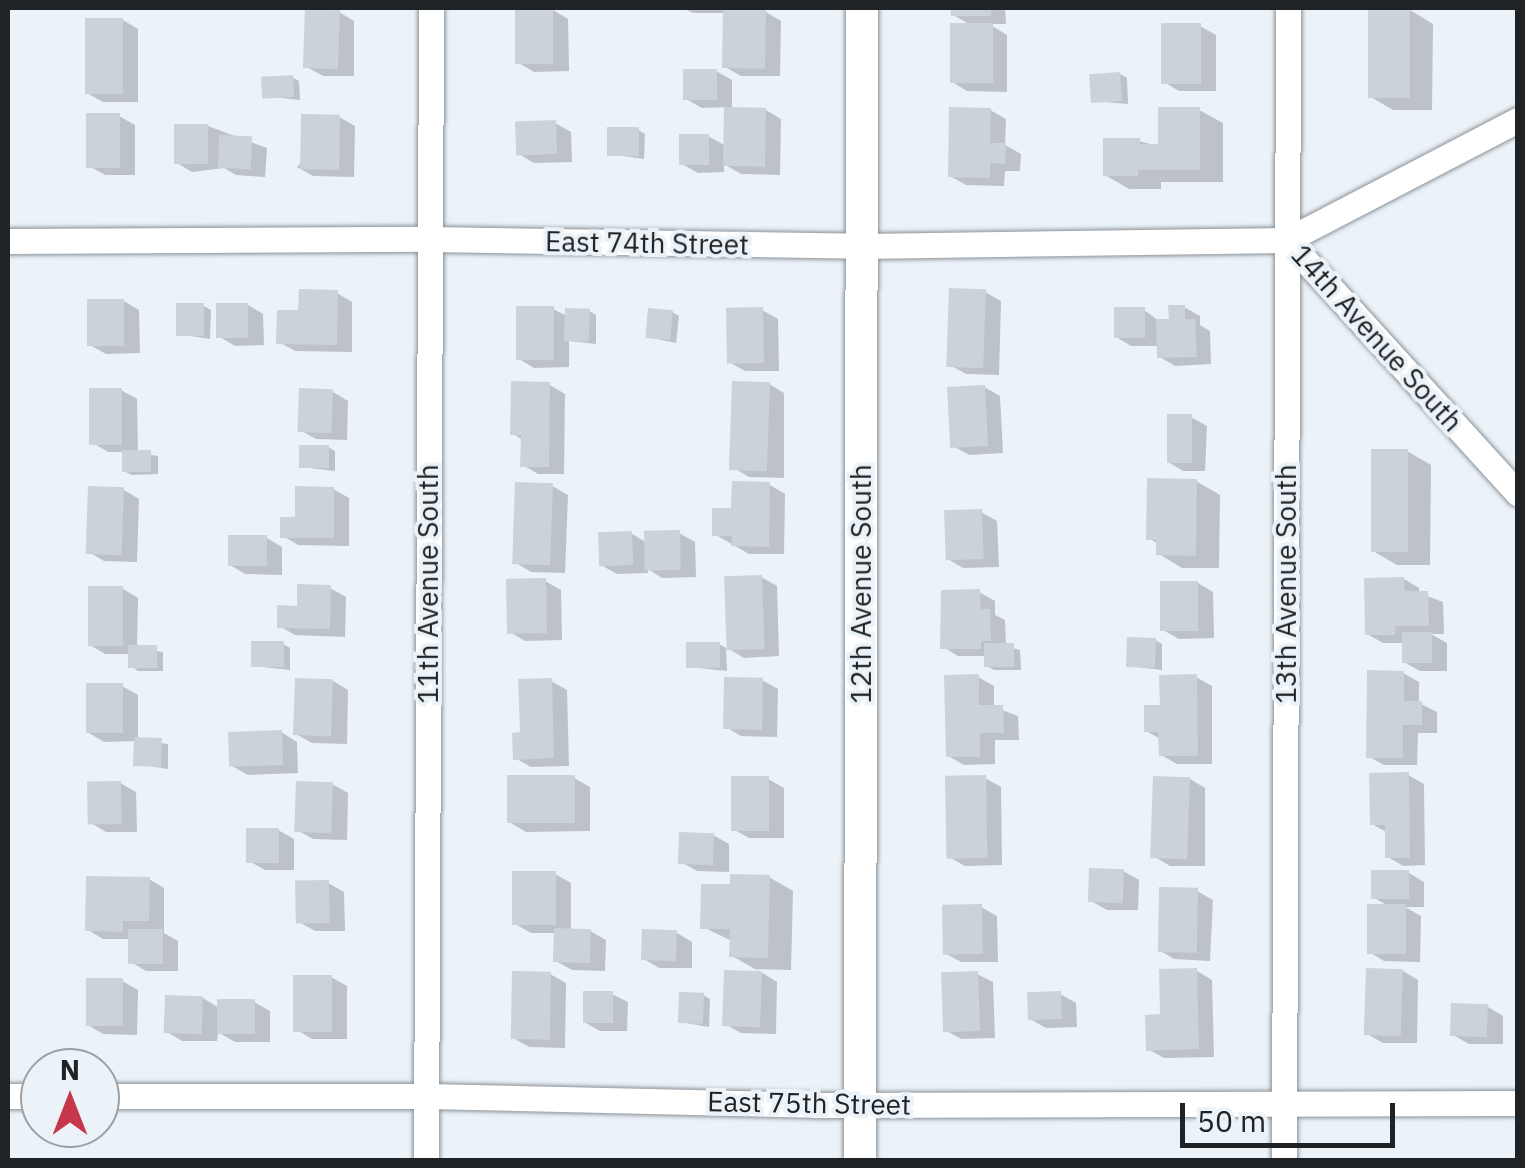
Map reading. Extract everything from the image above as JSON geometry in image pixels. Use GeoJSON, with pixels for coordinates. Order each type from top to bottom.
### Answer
{"type":"FeatureCollection","features":[{"type":"Feature","properties":{"kind":"street","name":"11th Avenue South"},"geometry":{"type":"LineString","coordinates":[[426,1160],[430,8]]}},
{"type":"Feature","properties":{"kind":"street","name":"12th Avenue South"},"geometry":{"type":"LineString","coordinates":[[860,1160],[862,8]]}},
{"type":"Feature","properties":{"kind":"street","name":"13th Avenue South"},"geometry":{"type":"LineString","coordinates":[[1284,1160],[1288,8]]}},
{"type":"Feature","properties":{"kind":"street","name":"14th Avenue South"},"geometry":{"type":"LineString","coordinates":[[1518,120],[1287,240],[1518,494]]}},
{"type":"Feature","properties":{"kind":"street","name":"East 74th Street"},"geometry":{"type":"LineString","coordinates":[[8,241],[430,239],[862,246],[1287,240]]}},
{"type":"Feature","properties":{"kind":"street","name":"East 75th Street"},"geometry":{"type":"LineString","coordinates":[[120,1096],[426,1096],[860,1104],[1518,1103]]}},
{"type":"Feature","properties":{"kind":"building"},"geometry":{"type":"Polygon","coordinates":[[[515,8],[553,8],[553,64],[515,64],[515,8]]]}},
{"type":"Feature","properties":{"kind":"building"},"geometry":{"type":"Polygon","coordinates":[[[951,8],[991,8],[991,16],[951,16],[951,8]]]}},
{"type":"Feature","properties":{"kind":"building"},"geometry":{"type":"Polygon","coordinates":[[[1368,8],[1410,8],[1410,98],[1368,98],[1368,8]]]}},
{"type":"Feature","properties":{"kind":"building"},"geometry":{"type":"Polygon","coordinates":[[[305,9],[340,10],[338,69],[303,68],[305,9]]]}},
{"type":"Feature","properties":{"kind":"building"},"geometry":{"type":"Polygon","coordinates":[[[723,9],[766,10],[765,69],[722,68],[723,9]]]}},
{"type":"Feature","properties":{"kind":"building"},"geometry":{"type":"Polygon","coordinates":[[[85,18],[123,18],[123,94],[85,94],[85,18]]]}},
{"type":"Feature","properties":{"kind":"building"},"geometry":{"type":"Polygon","coordinates":[[[950,23],[993,23],[993,83],[950,83],[950,23]]]}},
{"type":"Feature","properties":{"kind":"building"},"geometry":{"type":"Polygon","coordinates":[[[1161,23],[1201,23],[1201,84],[1161,84],[1161,23]]]}},
{"type":"Feature","properties":{"kind":"building"},"geometry":{"type":"Polygon","coordinates":[[[683,69],[717,69],[717,100],[683,100],[683,69]]]}},
{"type":"Feature","properties":{"kind":"building"},"geometry":{"type":"Polygon","coordinates":[[[1120,72],[1122,101],[1091,103],[1089,74],[1120,72]]]}},
{"type":"Feature","properties":{"kind":"building"},"geometry":{"type":"Polygon","coordinates":[[[293,75],[294,97],[262,99],[261,77],[293,75]]]}},
{"type":"Feature","properties":{"kind":"building"},"geometry":{"type":"Polygon","coordinates":[[[724,107],[766,108],[765,167],[723,166],[724,107]]]}},
{"type":"Feature","properties":{"kind":"building"},"geometry":{"type":"Polygon","coordinates":[[[949,107],[991,108],[990,143],[1006,143],[1005,164],[990,163],[990,178],[948,177],[949,107]]]}},
{"type":"Feature","properties":{"kind":"building"},"geometry":{"type":"Polygon","coordinates":[[[1158,107],[1200,107],[1200,170],[1138,170],[1138,176],[1103,176],[1103,138],[1140,138],[1140,144],[1158,144],[1158,107]]]}},
{"type":"Feature","properties":{"kind":"building"},"geometry":{"type":"Polygon","coordinates":[[[86,113],[120,113],[120,168],[86,168],[86,113]]]}},
{"type":"Feature","properties":{"kind":"building"},"geometry":{"type":"Polygon","coordinates":[[[301,114],[340,115],[339,170],[300,169],[301,114]]]}},
{"type":"Feature","properties":{"kind":"building"},"geometry":{"type":"Polygon","coordinates":[[[556,120],[557,154],[516,155],[515,121],[556,120]]]}},
{"type":"Feature","properties":{"kind":"building"},"geometry":{"type":"Polygon","coordinates":[[[174,124],[208,124],[208,164],[174,164],[174,124]]]}},
{"type":"Feature","properties":{"kind":"building"},"geometry":{"type":"Polygon","coordinates":[[[607,127],[639,127],[639,156],[607,156],[607,127]]]}},
{"type":"Feature","properties":{"kind":"building"},"geometry":{"type":"Polygon","coordinates":[[[679,134],[709,134],[709,165],[679,165],[679,134]]]}},
{"type":"Feature","properties":{"kind":"building"},"geometry":{"type":"Polygon","coordinates":[[[219,135],[252,136],[251,169],[218,168],[219,135]]]}},
{"type":"Feature","properties":{"kind":"building"},"geometry":{"type":"Polygon","coordinates":[[[949,288],[986,289],[983,368],[946,367],[949,288]]]}},
{"type":"Feature","properties":{"kind":"building"},"geometry":{"type":"Polygon","coordinates":[[[299,289],[338,290],[337,345],[276,344],[277,310],[298,310],[299,289]]]}},
{"type":"Feature","properties":{"kind":"building"},"geometry":{"type":"Polygon","coordinates":[[[87,299],[124,299],[124,346],[87,346],[87,299]]]}},
{"type":"Feature","properties":{"kind":"building"},"geometry":{"type":"Polygon","coordinates":[[[176,303],[204,303],[204,336],[176,336],[176,303]]]}},
{"type":"Feature","properties":{"kind":"building"},"geometry":{"type":"Polygon","coordinates":[[[216,303],[248,303],[248,338],[216,338],[216,303]]]}},
{"type":"Feature","properties":{"kind":"building"},"geometry":{"type":"Polygon","coordinates":[[[1168,305],[1185,305],[1185,319],[1195,319],[1197,357],[1157,358],[1156,319],[1169,319],[1168,305]]]}},
{"type":"Feature","properties":{"kind":"building"},"geometry":{"type":"Polygon","coordinates":[[[516,306],[554,306],[554,360],[516,360],[516,306]]]}},
{"type":"Feature","properties":{"kind":"building"},"geometry":{"type":"Polygon","coordinates":[[[763,307],[764,363],[727,364],[726,308],[763,307]]]}},
{"type":"Feature","properties":{"kind":"building"},"geometry":{"type":"Polygon","coordinates":[[[1114,307],[1145,307],[1145,338],[1114,338],[1114,307]]]}},
{"type":"Feature","properties":{"kind":"building"},"geometry":{"type":"Polygon","coordinates":[[[565,308],[590,309],[589,342],[564,341],[565,308]]]}},
{"type":"Feature","properties":{"kind":"building"},"geometry":{"type":"Polygon","coordinates":[[[648,308],[673,310],[670,340],[645,338],[648,308]]]}},
{"type":"Feature","properties":{"kind":"building"},"geometry":{"type":"Polygon","coordinates":[[[511,381],[550,382],[549,467],[520,467],[521,435],[510,435],[511,381]]]}},
{"type":"Feature","properties":{"kind":"building"},"geometry":{"type":"Polygon","coordinates":[[[732,381],[770,382],[767,471],[729,470],[732,381]]]}},
{"type":"Feature","properties":{"kind":"building"},"geometry":{"type":"Polygon","coordinates":[[[985,385],[988,446],[950,448],[947,387],[985,385]]]}},
{"type":"Feature","properties":{"kind":"building"},"geometry":{"type":"Polygon","coordinates":[[[89,388],[122,388],[122,445],[89,445],[89,388]]]}},
{"type":"Feature","properties":{"kind":"building"},"geometry":{"type":"Polygon","coordinates":[[[299,388],[333,389],[331,433],[297,432],[299,388]]]}},
{"type":"Feature","properties":{"kind":"building"},"geometry":{"type":"Polygon","coordinates":[[[1167,414],[1192,414],[1192,463],[1167,463],[1167,414]]]}},
{"type":"Feature","properties":{"kind":"building"},"geometry":{"type":"Polygon","coordinates":[[[299,445],[329,445],[329,468],[299,468],[299,445]]]}},
{"type":"Feature","properties":{"kind":"building"},"geometry":{"type":"Polygon","coordinates":[[[1371,449],[1408,449],[1408,552],[1371,552],[1371,449]]]}},
{"type":"Feature","properties":{"kind":"building"},"geometry":{"type":"Polygon","coordinates":[[[122,450],[151,450],[151,472],[122,472],[122,450]]]}},
{"type":"Feature","properties":{"kind":"building"},"geometry":{"type":"Polygon","coordinates":[[[1147,478],[1197,479],[1196,556],[1156,555],[1156,540],[1146,540],[1147,478]]]}},
{"type":"Feature","properties":{"kind":"building"},"geometry":{"type":"Polygon","coordinates":[[[732,481],[770,482],[769,547],[731,546],[732,536],[712,536],[712,508],[731,508],[732,481]]]}},
{"type":"Feature","properties":{"kind":"building"},"geometry":{"type":"Polygon","coordinates":[[[515,482],[553,483],[550,565],[512,564],[515,482]]]}},
{"type":"Feature","properties":{"kind":"building"},"geometry":{"type":"Polygon","coordinates":[[[88,486],[124,487],[122,555],[86,554],[88,486]]]}},
{"type":"Feature","properties":{"kind":"building"},"geometry":{"type":"Polygon","coordinates":[[[295,486],[334,487],[334,538],[280,538],[280,517],[295,517],[295,486]]]}},
{"type":"Feature","properties":{"kind":"building"},"geometry":{"type":"Polygon","coordinates":[[[982,509],[984,559],[946,560],[944,510],[982,509]]]}},
{"type":"Feature","properties":{"kind":"building"},"geometry":{"type":"Polygon","coordinates":[[[680,530],[681,570],[645,571],[644,531],[680,530]]]}},
{"type":"Feature","properties":{"kind":"building"},"geometry":{"type":"Polygon","coordinates":[[[632,531],[633,565],[599,566],[598,532],[632,531]]]}},
{"type":"Feature","properties":{"kind":"building"},"geometry":{"type":"Polygon","coordinates":[[[228,535],[267,535],[267,566],[228,566],[228,535]]]}},
{"type":"Feature","properties":{"kind":"building"},"geometry":{"type":"Polygon","coordinates":[[[762,575],[765,649],[727,650],[724,576],[762,575]]]}},
{"type":"Feature","properties":{"kind":"building"},"geometry":{"type":"Polygon","coordinates":[[[1404,577],[1405,591],[1428,591],[1429,626],[1395,626],[1395,635],[1365,635],[1364,578],[1404,577]]]}},
{"type":"Feature","properties":{"kind":"building"},"geometry":{"type":"Polygon","coordinates":[[[546,578],[547,633],[507,634],[506,579],[546,578]]]}},
{"type":"Feature","properties":{"kind":"building"},"geometry":{"type":"Polygon","coordinates":[[[1160,581],[1198,581],[1198,631],[1160,631],[1160,581]]]}},
{"type":"Feature","properties":{"kind":"building"},"geometry":{"type":"Polygon","coordinates":[[[297,584],[331,585],[330,629],[277,628],[277,605],[297,606],[297,584]]]}},
{"type":"Feature","properties":{"kind":"building"},"geometry":{"type":"Polygon","coordinates":[[[88,586],[123,586],[123,646],[88,646],[88,586]]]}},
{"type":"Feature","properties":{"kind":"building"},"geometry":{"type":"Polygon","coordinates":[[[980,589],[981,609],[990,609],[991,641],[981,641],[981,649],[940,649],[941,590],[980,589]]]}},
{"type":"Feature","properties":{"kind":"building"},"geometry":{"type":"Polygon","coordinates":[[[1402,632],[1432,632],[1432,663],[1402,663],[1402,632]]]}},
{"type":"Feature","properties":{"kind":"building"},"geometry":{"type":"Polygon","coordinates":[[[1127,637],[1156,638],[1155,668],[1126,667],[1127,637]]]}},
{"type":"Feature","properties":{"kind":"building"},"geometry":{"type":"Polygon","coordinates":[[[251,641],[284,641],[284,667],[251,667],[251,641]]]}},
{"type":"Feature","properties":{"kind":"building"},"geometry":{"type":"Polygon","coordinates":[[[686,642],[720,642],[720,668],[686,668],[686,642]]]}},
{"type":"Feature","properties":{"kind":"building"},"geometry":{"type":"Polygon","coordinates":[[[984,643],[1014,643],[1014,667],[984,667],[984,643]]]}},
{"type":"Feature","properties":{"kind":"building"},"geometry":{"type":"Polygon","coordinates":[[[128,645],[157,645],[157,668],[128,668],[128,645]]]}},
{"type":"Feature","properties":{"kind":"building"},"geometry":{"type":"Polygon","coordinates":[[[1367,670],[1404,671],[1404,701],[1422,701],[1422,725],[1403,725],[1403,758],[1366,758],[1367,670]]]}},
{"type":"Feature","properties":{"kind":"building"},"geometry":{"type":"Polygon","coordinates":[[[979,674],[979,705],[1003,705],[1004,733],[980,733],[980,757],[946,757],[944,675],[979,674]]]}},
{"type":"Feature","properties":{"kind":"building"},"geometry":{"type":"Polygon","coordinates":[[[1197,674],[1198,756],[1159,756],[1158,732],[1144,732],[1144,705],[1160,705],[1159,675],[1197,674]]]}},
{"type":"Feature","properties":{"kind":"building"},"geometry":{"type":"Polygon","coordinates":[[[724,677],[763,678],[762,730],[723,729],[724,677]]]}},
{"type":"Feature","properties":{"kind":"building"},"geometry":{"type":"Polygon","coordinates":[[[295,678],[333,679],[331,736],[293,735],[295,678]]]}},
{"type":"Feature","properties":{"kind":"building"},"geometry":{"type":"Polygon","coordinates":[[[552,678],[554,758],[513,760],[512,733],[520,732],[518,679],[552,678]]]}},
{"type":"Feature","properties":{"kind":"building"},"geometry":{"type":"Polygon","coordinates":[[[86,683],[123,683],[123,733],[86,733],[86,683]]]}},
{"type":"Feature","properties":{"kind":"building"},"geometry":{"type":"Polygon","coordinates":[[[282,730],[283,765],[229,767],[228,732],[282,730]]]}},
{"type":"Feature","properties":{"kind":"building"},"geometry":{"type":"Polygon","coordinates":[[[134,737],[162,738],[161,767],[133,766],[134,737]]]}},
{"type":"Feature","properties":{"kind":"building"},"geometry":{"type":"Polygon","coordinates":[[[1409,772],[1410,858],[1385,858],[1385,825],[1370,825],[1369,773],[1409,772]]]}},
{"type":"Feature","properties":{"kind":"building"},"geometry":{"type":"Polygon","coordinates":[[[507,775],[575,775],[575,823],[507,823],[507,775]]]}},
{"type":"Feature","properties":{"kind":"building"},"geometry":{"type":"Polygon","coordinates":[[[986,775],[987,858],[946,859],[945,776],[986,775]]]}},
{"type":"Feature","properties":{"kind":"building"},"geometry":{"type":"Polygon","coordinates":[[[731,776],[769,776],[769,831],[731,831],[731,776]]]}},
{"type":"Feature","properties":{"kind":"building"},"geometry":{"type":"Polygon","coordinates":[[[1153,776],[1190,777],[1187,859],[1150,858],[1153,776]]]}},
{"type":"Feature","properties":{"kind":"building"},"geometry":{"type":"Polygon","coordinates":[[[121,781],[122,824],[88,825],[87,782],[121,781]]]}},
{"type":"Feature","properties":{"kind":"building"},"geometry":{"type":"Polygon","coordinates":[[[296,781],[333,782],[331,833],[294,832],[296,781]]]}},
{"type":"Feature","properties":{"kind":"building"},"geometry":{"type":"Polygon","coordinates":[[[246,828],[279,828],[279,863],[246,863],[246,828]]]}},
{"type":"Feature","properties":{"kind":"building"},"geometry":{"type":"Polygon","coordinates":[[[679,832],[714,833],[713,865],[678,864],[679,832]]]}},
{"type":"Feature","properties":{"kind":"building"},"geometry":{"type":"Polygon","coordinates":[[[1089,868],[1124,869],[1123,903],[1088,902],[1089,868]]]}},
{"type":"Feature","properties":{"kind":"building"},"geometry":{"type":"Polygon","coordinates":[[[1371,870],[1409,870],[1409,899],[1371,899],[1371,870]]]}},
{"type":"Feature","properties":{"kind":"building"},"geometry":{"type":"Polygon","coordinates":[[[512,871],[556,871],[556,925],[512,925],[512,871]]]}},
{"type":"Feature","properties":{"kind":"building"},"geometry":{"type":"Polygon","coordinates":[[[730,874],[770,875],[768,958],[729,957],[730,929],[700,929],[701,884],[730,884],[730,874]]]}},
{"type":"Feature","properties":{"kind":"building"},"geometry":{"type":"Polygon","coordinates":[[[86,876],[150,877],[149,921],[123,921],[123,932],[85,931],[86,876]]]}},
{"type":"Feature","properties":{"kind":"building"},"geometry":{"type":"Polygon","coordinates":[[[329,880],[330,923],[296,924],[295,881],[329,880]]]}},
{"type":"Feature","properties":{"kind":"building"},"geometry":{"type":"Polygon","coordinates":[[[1159,887],[1198,888],[1197,953],[1158,952],[1159,887]]]}},
{"type":"Feature","properties":{"kind":"building"},"geometry":{"type":"Polygon","coordinates":[[[982,904],[983,954],[943,955],[942,905],[982,904]]]}},
{"type":"Feature","properties":{"kind":"building"},"geometry":{"type":"Polygon","coordinates":[[[1367,904],[1406,904],[1406,954],[1367,954],[1367,904]]]}},
{"type":"Feature","properties":{"kind":"building"},"geometry":{"type":"Polygon","coordinates":[[[554,928],[591,929],[590,963],[553,962],[554,928]]]}},
{"type":"Feature","properties":{"kind":"building"},"geometry":{"type":"Polygon","coordinates":[[[128,929],[163,929],[163,964],[128,964],[128,929]]]}},
{"type":"Feature","properties":{"kind":"building"},"geometry":{"type":"Polygon","coordinates":[[[642,929],[677,930],[676,961],[641,960],[642,929]]]}},
{"type":"Feature","properties":{"kind":"building"},"geometry":{"type":"Polygon","coordinates":[[[1197,968],[1199,1049],[1146,1051],[1145,1015],[1160,1014],[1159,969],[1197,968]]]}},
{"type":"Feature","properties":{"kind":"building"},"geometry":{"type":"Polygon","coordinates":[[[1366,968],[1403,969],[1401,1036],[1364,1035],[1366,968]]]}},
{"type":"Feature","properties":{"kind":"building"},"geometry":{"type":"Polygon","coordinates":[[[724,970],[762,971],[760,1027],[722,1026],[724,970]]]}},
{"type":"Feature","properties":{"kind":"building"},"geometry":{"type":"Polygon","coordinates":[[[512,971],[551,972],[550,1040],[511,1039],[512,971]]]}},
{"type":"Feature","properties":{"kind":"building"},"geometry":{"type":"Polygon","coordinates":[[[978,971],[980,1031],[943,1032],[941,972],[978,971]]]}},
{"type":"Feature","properties":{"kind":"building"},"geometry":{"type":"Polygon","coordinates":[[[293,975],[332,975],[332,1032],[293,1032],[293,975]]]}},
{"type":"Feature","properties":{"kind":"building"},"geometry":{"type":"Polygon","coordinates":[[[86,978],[123,978],[123,1026],[86,1026],[86,978]]]}},
{"type":"Feature","properties":{"kind":"building"},"geometry":{"type":"Polygon","coordinates":[[[583,991],[613,991],[613,1023],[583,1023],[583,991]]]}},
{"type":"Feature","properties":{"kind":"building"},"geometry":{"type":"Polygon","coordinates":[[[1061,991],[1062,1019],[1028,1020],[1027,992],[1061,991]]]}},
{"type":"Feature","properties":{"kind":"building"},"geometry":{"type":"Polygon","coordinates":[[[679,992],[704,993],[703,1024],[678,1023],[679,992]]]}},
{"type":"Feature","properties":{"kind":"building"},"geometry":{"type":"Polygon","coordinates":[[[165,995],[203,996],[202,1034],[164,1033],[165,995]]]}},
{"type":"Feature","properties":{"kind":"building"},"geometry":{"type":"Polygon","coordinates":[[[217,999],[255,999],[255,1034],[217,1034],[217,999]]]}},
{"type":"Feature","properties":{"kind":"building"},"geometry":{"type":"Polygon","coordinates":[[[1451,1003],[1488,1004],[1487,1037],[1450,1036],[1451,1003]]]}}]}
